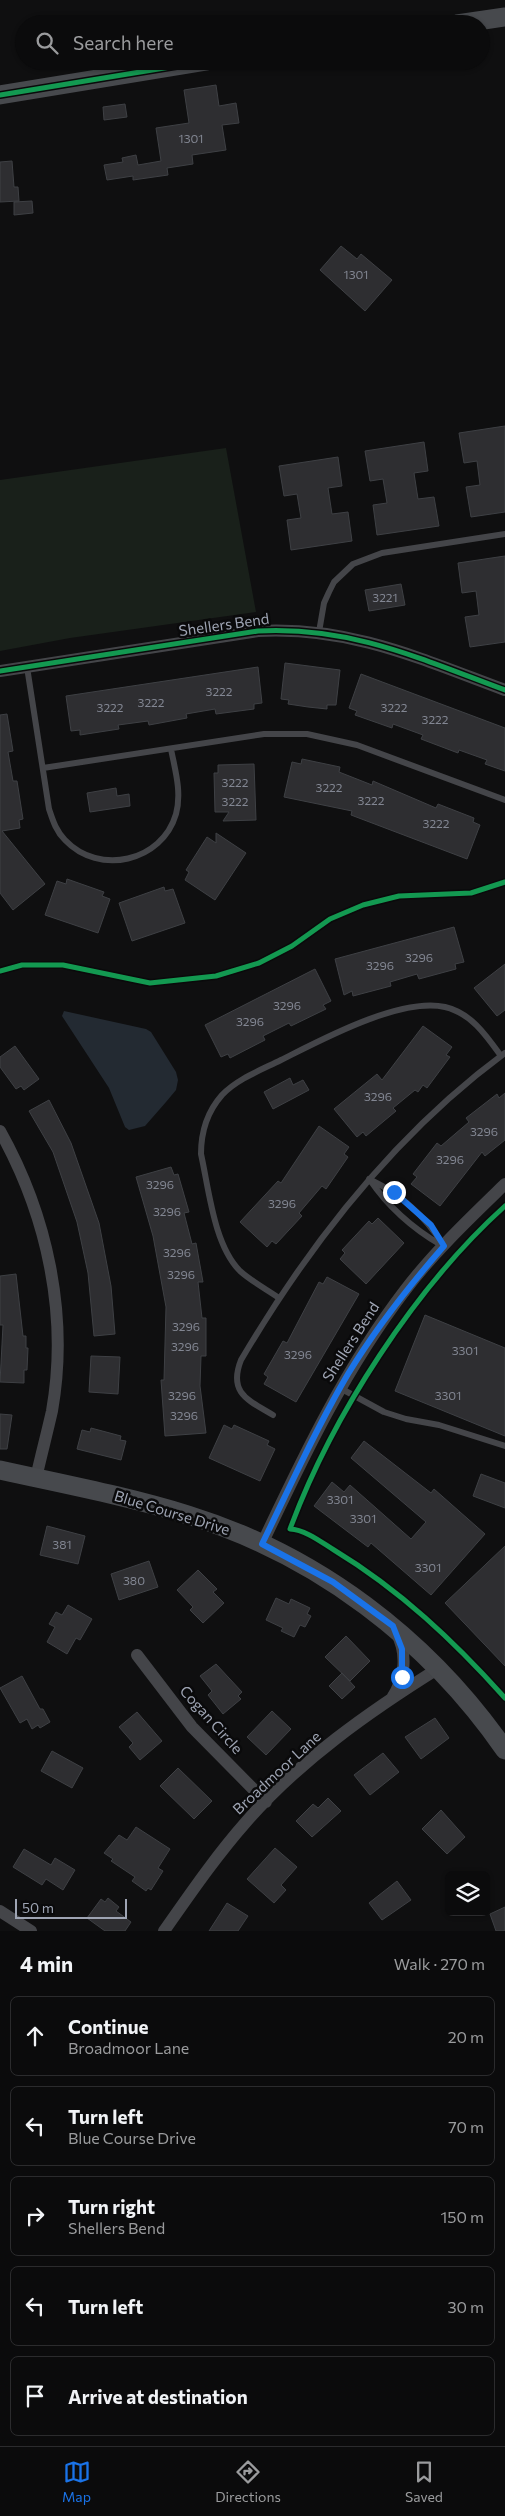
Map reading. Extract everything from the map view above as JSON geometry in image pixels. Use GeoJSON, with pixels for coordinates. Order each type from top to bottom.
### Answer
{"type":"FeatureCollection","features":[{"type":"Feature","properties":{"kind":"main road"},"geometry":{"type":"LineString","coordinates":[[490,19],[505,17]]}},
{"type":"Feature","properties":{"kind":"main road"},"geometry":{"type":"LineString","coordinates":[[0,95],[152,70]]}},
{"type":"Feature","properties":{"kind":"main road","name":"Blue Course Drive"},"geometry":{"type":"LineString","coordinates":[[0,1470],[187,1515],[262,1544],[333,1582],[393,1626],[439,1668],[468,1701],[505,1750]]}},
{"type":"Feature","properties":{"kind":"street","name":"Shellers Bend"},"geometry":{"type":"LineString","coordinates":[[0,672],[258,631],[319,632],[346,636],[380,645],[505,690]]}},
{"type":"Feature","properties":{"kind":"street"},"geometry":{"type":"LineString","coordinates":[[0,1131],[23,1178],[41,1225],[52,1275],[56,1314],[56,1369],[52,1411],[36,1478]]}},
{"type":"Feature","properties":{"kind":"street","name":"Shellers Bend"},"geometry":{"type":"LineString","coordinates":[[262,1544],[319,1426],[340,1388],[406,1289],[444,1246],[505,1184]]}},
{"type":"Feature","properties":{"kind":"street","name":"Broadmoor Lane"},"geometry":{"type":"LineString","coordinates":[[390,1700],[402,1677],[403,1663],[400,1641],[393,1626]]}},
{"type":"Feature","properties":{"kind":"street","name":"Cogan Circle"},"geometry":{"type":"LineString","coordinates":[[137,1655],[192,1727],[266,1802]]}},
{"type":"Feature","properties":{"kind":"street","name":"Broadmoor Lane"},"geometry":{"type":"LineString","coordinates":[[164,1931],[206,1870],[246,1821],[330,1744],[390,1700],[439,1668]]}},
{"type":"Feature","properties":{"kind":"street"},"geometry":{"type":"LineString","coordinates":[[0,1911],[31,1931]]}},
{"type":"Feature","properties":{"kind":"lane"},"geometry":{"type":"LineString","coordinates":[[319,632],[324,603],[334,582],[353,564],[382,553],[505,534]]}},
{"type":"Feature","properties":{"kind":"lane"},"geometry":{"type":"LineString","coordinates":[[27,667],[49,810],[55,826],[63,839],[86,855],[101,860],[116,861],[139,855],[151,849],[173,823],[178,800],[171,749]]}},
{"type":"Feature","properties":{"kind":"lane"},"geometry":{"type":"LineString","coordinates":[[43,768],[264,734],[307,734],[357,746],[505,800]]}},
{"type":"Feature","properties":{"kind":"lane"},"geometry":{"type":"LineString","coordinates":[[273,1415],[244,1397],[238,1390],[236,1381],[237,1371],[242,1360],[279,1298],[323,1234],[369,1179],[434,1113],[503,1054],[472,1021],[452,1010],[429,1005],[385,1015],[337,1032],[246,1078],[224,1094],[208,1116],[201,1142],[201,1154],[220,1238],[226,1253],[242,1272],[279,1298]]}},
{"type":"Feature","properties":{"kind":"lane"},"geometry":{"type":"LineString","coordinates":[[369,1179],[394,1192],[431,1225],[444,1246]]}},
{"type":"Feature","properties":{"kind":"lane"},"geometry":{"type":"LineString","coordinates":[[369,1179],[385,1202],[421,1233],[444,1246]]}},
{"type":"Feature","properties":{"kind":"lane"},"geometry":{"type":"LineString","coordinates":[[340,1388],[384,1412],[406,1419],[439,1425],[505,1446]]}},
{"type":"Feature","properties":{"kind":"shaded area"},"geometry":{"type":"Polygon","coordinates":[[[226,448],[256,612],[70,638],[0,651],[0,480],[226,448]]]}},
{"type":"Feature","properties":{"kind":"shaded area"},"geometry":{"type":"Polygon","coordinates":[[[64,1011],[146,1029],[151,1032],[176,1072],[178,1080],[176,1090],[145,1126],[129,1130],[125,1127],[109,1088],[62,1016],[64,1011]]]}},
{"type":"Feature","properties":{"kind":"building"},"geometry":{"type":"Polygon","coordinates":[[[216,85],[219,106],[236,103],[239,123],[222,125],[226,150],[192,155],[193,164],[167,168],[168,175],[133,180],[133,176],[107,180],[104,165],[123,162],[122,158],[136,155],[138,165],[161,161],[156,128],[189,123],[184,90],[216,85]]]}},
{"type":"Feature","properties":{"kind":"building"},"geometry":{"type":"Polygon","coordinates":[[[125,104],[127,117],[104,120],[103,107],[125,104]]]}},
{"type":"Feature","properties":{"kind":"building"},"geometry":{"type":"Polygon","coordinates":[[[12,161],[14,187],[18,187],[19,201],[0,202],[0,162],[12,161]]]}},
{"type":"Feature","properties":{"kind":"building"},"geometry":{"type":"Polygon","coordinates":[[[32,201],[33,213],[14,215],[14,202],[32,201]]]}},
{"type":"Feature","properties":{"kind":"building"},"geometry":{"type":"Polygon","coordinates":[[[341,246],[357,259],[361,254],[392,280],[365,311],[320,270],[341,246]]]}},
{"type":"Feature","properties":{"kind":"building"},"geometry":{"type":"Polygon","coordinates":[[[505,426],[505,512],[471,517],[466,487],[480,485],[477,461],[464,463],[459,433],[505,426]]]}},
{"type":"Feature","properties":{"kind":"building"},"geometry":{"type":"Polygon","coordinates":[[[424,442],[428,471],[414,473],[418,499],[434,497],[439,526],[377,535],[373,505],[387,503],[383,479],[370,481],[365,451],[424,442]]]}},
{"type":"Feature","properties":{"kind":"building"},"geometry":{"type":"Polygon","coordinates":[[[338,457],[342,486],[328,488],[332,514],[348,512],[352,541],[291,550],[287,520],[301,518],[297,494],[284,496],[279,466],[338,457]]]}},
{"type":"Feature","properties":{"kind":"building"},"geometry":{"type":"Polygon","coordinates":[[[505,556],[505,642],[470,647],[465,617],[479,615],[476,591],[462,593],[458,563],[505,556]]]}},
{"type":"Feature","properties":{"kind":"building"},"geometry":{"type":"Polygon","coordinates":[[[401,584],[405,605],[369,611],[365,590],[401,584]]]}},
{"type":"Feature","properties":{"kind":"building"},"geometry":{"type":"Polygon","coordinates":[[[285,663],[340,670],[336,705],[327,705],[327,709],[308,707],[288,704],[289,700],[281,699],[285,663]]]}},
{"type":"Feature","properties":{"kind":"building"},"geometry":{"type":"Polygon","coordinates":[[[258,667],[262,703],[254,704],[254,709],[216,714],[215,709],[186,714],[187,718],[149,725],[148,721],[118,725],[119,729],[80,735],[80,730],[71,731],[66,696],[258,667]]]}},
{"type":"Feature","properties":{"kind":"building"},"geometry":{"type":"Polygon","coordinates":[[[361,674],[505,728],[505,771],[485,764],[487,760],[459,750],[458,753],[421,739],[423,735],[393,724],[392,728],[355,715],[357,711],[349,708],[361,674]]]}},
{"type":"Feature","properties":{"kind":"building"},"geometry":{"type":"Polygon","coordinates":[[[7,714],[13,751],[8,752],[13,781],[17,781],[23,819],[19,820],[20,828],[2,831],[45,884],[13,910],[0,893],[0,715],[7,714]]]}},
{"type":"Feature","properties":{"kind":"building"},"geometry":{"type":"Polygon","coordinates":[[[302,759],[340,767],[339,772],[372,785],[373,781],[436,808],[438,804],[474,818],[473,822],[480,825],[467,859],[351,815],[352,811],[284,797],[292,762],[301,764],[302,759]]]}},
{"type":"Feature","properties":{"kind":"building"},"geometry":{"type":"Polygon","coordinates":[[[254,764],[256,820],[223,821],[229,812],[215,812],[214,773],[218,773],[218,765],[254,764]]]}},
{"type":"Feature","properties":{"kind":"building"},"geometry":{"type":"Polygon","coordinates":[[[116,788],[117,796],[129,794],[130,806],[90,812],[87,793],[116,788]]]}},
{"type":"Feature","properties":{"kind":"building"},"geometry":{"type":"Polygon","coordinates":[[[216,833],[246,853],[215,900],[185,880],[189,872],[186,870],[207,837],[216,843],[216,833]]]}},
{"type":"Feature","properties":{"kind":"building"},"geometry":{"type":"Polygon","coordinates":[[[67,879],[104,892],[102,896],[110,899],[98,933],[45,915],[57,881],[66,884],[67,879]]]}},
{"type":"Feature","properties":{"kind":"building"},"geometry":{"type":"Polygon","coordinates":[[[164,887],[165,891],[173,889],[185,923],[132,941],[119,903],[164,887]]]}},
{"type":"Feature","properties":{"kind":"building"},"geometry":{"type":"Polygon","coordinates":[[[454,927],[464,962],[455,964],[456,969],[419,979],[417,974],[390,982],[391,986],[353,996],[352,991],[344,995],[335,959],[454,927]]]}},
{"type":"Feature","properties":{"kind":"building"},"geometry":{"type":"Polygon","coordinates":[[[505,964],[505,1010],[497,1016],[474,988],[505,964]]]}},
{"type":"Feature","properties":{"kind":"building"},"geometry":{"type":"Polygon","coordinates":[[[315,969],[331,1001],[323,1005],[326,1009],[291,1026],[289,1023],[263,1036],[265,1040],[230,1058],[228,1054],[221,1057],[205,1025],[315,969]]]}},
{"type":"Feature","properties":{"kind":"building"},"geometry":{"type":"Polygon","coordinates":[[[423,1026],[452,1047],[446,1055],[450,1057],[427,1088],[423,1085],[418,1092],[415,1090],[393,1108],[396,1111],[366,1136],[363,1132],[357,1137],[334,1109],[377,1074],[382,1080],[423,1026]]]}},
{"type":"Feature","properties":{"kind":"building"},"geometry":{"type":"Polygon","coordinates":[[[15,1046],[39,1079],[24,1090],[21,1086],[16,1089],[0,1067],[0,1057],[15,1046]]]}},
{"type":"Feature","properties":{"kind":"building"},"geometry":{"type":"Polygon","coordinates":[[[290,1078],[293,1085],[303,1080],[309,1090],[273,1109],[264,1092],[290,1078]]]}},
{"type":"Feature","properties":{"kind":"building"},"geometry":{"type":"Polygon","coordinates":[[[505,1093],[505,1140],[485,1156],[482,1152],[440,1206],[411,1184],[417,1177],[413,1174],[437,1143],[441,1146],[469,1122],[466,1118],[497,1094],[499,1098],[505,1093]]]}},
{"type":"Feature","properties":{"kind":"building"},"geometry":{"type":"Polygon","coordinates":[[[49,1100],[71,1143],[99,1223],[111,1286],[115,1334],[94,1336],[88,1273],[77,1222],[53,1152],[29,1111],[49,1100]]]}},
{"type":"Feature","properties":{"kind":"building"},"geometry":{"type":"Polygon","coordinates":[[[319,1126],[349,1147],[344,1154],[348,1157],[326,1189],[322,1186],[299,1213],[302,1216],[276,1244],[272,1241],[267,1247],[240,1222],[278,1181],[281,1183],[319,1126]]]}},
{"type":"Feature","properties":{"kind":"building"},"geometry":{"type":"Polygon","coordinates":[[[171,1167],[174,1175],[178,1174],[189,1212],[184,1213],[192,1244],[196,1243],[203,1282],[198,1282],[202,1318],[206,1318],[206,1356],[201,1356],[200,1386],[206,1433],[165,1436],[161,1380],[164,1380],[166,1307],[153,1236],[136,1177],[171,1167]]]}},
{"type":"Feature","properties":{"kind":"building"},"geometry":{"type":"Polygon","coordinates":[[[378,1218],[404,1243],[366,1284],[340,1259],[345,1253],[342,1250],[369,1221],[372,1224],[378,1218]]]}},
{"type":"Feature","properties":{"kind":"building"},"geometry":{"type":"Polygon","coordinates":[[[16,1274],[23,1336],[26,1336],[26,1348],[28,1348],[27,1370],[24,1370],[24,1383],[0,1382],[3,1325],[0,1325],[0,1276],[16,1274]]]}},
{"type":"Feature","properties":{"kind":"building"},"geometry":{"type":"Polygon","coordinates":[[[327,1277],[359,1294],[296,1402],[264,1384],[268,1377],[264,1374],[283,1341],[287,1343],[319,1282],[323,1284],[327,1277]]]}},
{"type":"Feature","properties":{"kind":"building"},"geometry":{"type":"Polygon","coordinates":[[[425,1315],[505,1348],[505,1436],[395,1391],[425,1315]]]}},
{"type":"Feature","properties":{"kind":"building"},"geometry":{"type":"Polygon","coordinates":[[[91,1356],[120,1357],[118,1394],[89,1392],[91,1356]]]}},
{"type":"Feature","properties":{"kind":"building"},"geometry":{"type":"Polygon","coordinates":[[[0,1414],[12,1415],[7,1449],[0,1449],[0,1414]]]}},
{"type":"Feature","properties":{"kind":"building"},"geometry":{"type":"Polygon","coordinates":[[[224,1425],[232,1429],[234,1425],[269,1441],[267,1445],[275,1449],[260,1481],[209,1458],[224,1425]]]}},
{"type":"Feature","properties":{"kind":"building"},"geometry":{"type":"Polygon","coordinates":[[[91,1428],[121,1436],[120,1440],[126,1441],[121,1460],[77,1449],[82,1430],[90,1432],[91,1428]]]}},
{"type":"Feature","properties":{"kind":"building"},"geometry":{"type":"Polygon","coordinates":[[[364,1441],[431,1493],[434,1489],[485,1534],[431,1595],[371,1543],[368,1547],[314,1506],[332,1482],[344,1492],[350,1485],[411,1539],[426,1522],[351,1458],[364,1441]]]}},
{"type":"Feature","properties":{"kind":"building"},"geometry":{"type":"Polygon","coordinates":[[[481,1474],[505,1483],[505,1508],[473,1496],[481,1474]]]}},
{"type":"Feature","properties":{"kind":"building"},"geometry":{"type":"Polygon","coordinates":[[[47,1526],[85,1536],[78,1564],[40,1555],[47,1526]]]}},
{"type":"Feature","properties":{"kind":"building"},"geometry":{"type":"Polygon","coordinates":[[[505,1546],[505,1666],[445,1603],[505,1546]]]}},
{"type":"Feature","properties":{"kind":"building"},"geometry":{"type":"Polygon","coordinates":[[[149,1561],[158,1587],[119,1600],[111,1574],[149,1561]]]}},
{"type":"Feature","properties":{"kind":"building"},"geometry":{"type":"Polygon","coordinates":[[[198,1570],[217,1589],[213,1592],[224,1603],[203,1623],[190,1610],[193,1607],[177,1590],[198,1570]]]}},
{"type":"Feature","properties":{"kind":"building"},"geometry":{"type":"Polygon","coordinates":[[[276,1598],[289,1604],[291,1599],[310,1608],[307,1614],[311,1616],[305,1627],[300,1625],[294,1637],[281,1631],[283,1628],[266,1620],[276,1598]]]}},
{"type":"Feature","properties":{"kind":"building"},"geometry":{"type":"Polygon","coordinates":[[[68,1605],[92,1619],[80,1640],[76,1638],[67,1654],[47,1642],[55,1627],[49,1624],[56,1612],[62,1615],[68,1605]]]}},
{"type":"Feature","properties":{"kind":"building"},"geometry":{"type":"Polygon","coordinates":[[[346,1636],[370,1661],[350,1681],[325,1657],[346,1636]]]}},
{"type":"Feature","properties":{"kind":"building"},"geometry":{"type":"Polygon","coordinates":[[[216,1664],[242,1692],[238,1696],[241,1699],[223,1714],[208,1695],[212,1691],[200,1676],[216,1664]]]}},
{"type":"Feature","properties":{"kind":"building"},"geometry":{"type":"Polygon","coordinates":[[[342,1673],[355,1687],[342,1699],[329,1686],[342,1673]]]}},
{"type":"Feature","properties":{"kind":"building"},"geometry":{"type":"Polygon","coordinates":[[[22,1676],[40,1709],[43,1709],[50,1722],[40,1728],[38,1725],[32,1729],[27,1719],[20,1723],[0,1688],[22,1676]]]}},
{"type":"Feature","properties":{"kind":"building"},"geometry":{"type":"Polygon","coordinates":[[[272,1711],[291,1729],[266,1755],[247,1737],[272,1711]]]}},
{"type":"Feature","properties":{"kind":"building"},"geometry":{"type":"Polygon","coordinates":[[[137,1712],[162,1741],[140,1760],[129,1747],[133,1743],[119,1727],[137,1712]]]}},
{"type":"Feature","properties":{"kind":"building"},"geometry":{"type":"Polygon","coordinates":[[[435,1718],[449,1738],[421,1759],[405,1737],[435,1718]]]}},
{"type":"Feature","properties":{"kind":"building"},"geometry":{"type":"Polygon","coordinates":[[[52,1751],[83,1768],[72,1788],[41,1771],[52,1751]]]}},
{"type":"Feature","properties":{"kind":"building"},"geometry":{"type":"Polygon","coordinates":[[[383,1753],[399,1772],[370,1795],[354,1775],[383,1753]]]}},
{"type":"Feature","properties":{"kind":"building"},"geometry":{"type":"Polygon","coordinates":[[[178,1768],[212,1801],[194,1819],[160,1786],[178,1768]]]}},
{"type":"Feature","properties":{"kind":"building"},"geometry":{"type":"Polygon","coordinates":[[[328,1798],[341,1811],[312,1837],[296,1821],[313,1804],[318,1808],[328,1798]]]}},
{"type":"Feature","properties":{"kind":"building"},"geometry":{"type":"Polygon","coordinates":[[[441,1810],[465,1837],[447,1854],[422,1829],[441,1810]]]}},
{"type":"Feature","properties":{"kind":"building"},"geometry":{"type":"Polygon","coordinates":[[[136,1827],[170,1849],[158,1868],[163,1871],[151,1890],[148,1888],[146,1891],[132,1881],[135,1877],[111,1861],[113,1859],[104,1853],[119,1835],[127,1840],[136,1827]]]}},
{"type":"Feature","properties":{"kind":"building"},"geometry":{"type":"Polygon","coordinates":[[[275,1848],[297,1867],[281,1885],[286,1890],[274,1903],[247,1879],[275,1848]]]}},
{"type":"Feature","properties":{"kind":"building"},"geometry":{"type":"Polygon","coordinates":[[[24,1849],[51,1865],[55,1858],[75,1870],[63,1890],[46,1879],[42,1885],[13,1867],[24,1849]]]}},
{"type":"Feature","properties":{"kind":"building"},"geometry":{"type":"Polygon","coordinates":[[[397,1881],[411,1900],[382,1920],[369,1903],[397,1881]]]}},
{"type":"Feature","properties":{"kind":"building"},"geometry":{"type":"Polygon","coordinates":[[[108,1898],[119,1907],[116,1911],[131,1922],[125,1931],[105,1931],[87,1918],[101,1899],[105,1902],[108,1898]]]}},
{"type":"Feature","properties":{"kind":"building"},"geometry":{"type":"Polygon","coordinates":[[[227,1903],[248,1916],[238,1931],[209,1931],[227,1903]]]}},
{"type":"Feature","properties":{"kind":"building"},"geometry":{"type":"Polygon","coordinates":[[[505,1907],[505,1931],[496,1931],[490,1914],[505,1907]]]}},
{"type":"Feature","properties":{"kind":"cycle path"},"geometry":{"type":"LineString","coordinates":[[0,95],[152,70]]}},
{"type":"Feature","properties":{"kind":"cycle path"},"geometry":{"type":"LineString","coordinates":[[0,671],[258,631],[292,631],[355,639],[385,647],[505,690]]}},
{"type":"Feature","properties":{"kind":"cycle path"},"geometry":{"type":"LineString","coordinates":[[0,971],[22,965],[63,965],[150,983],[216,976],[259,963],[292,946],[330,919],[363,905],[399,896],[471,893],[505,882]]}},
{"type":"Feature","properties":{"kind":"cycle path"},"geometry":{"type":"LineString","coordinates":[[505,1206],[472,1238],[439,1275],[408,1314],[380,1355],[353,1398],[329,1442],[290,1529],[308,1534],[319,1540],[404,1599],[466,1656],[505,1698]]}},
{"type":"Feature","properties":{"kind":"route"},"geometry":{"type":"LineString","coordinates":[[394,1192],[431,1225],[444,1246],[406,1289],[349,1372],[319,1426],[262,1544],[333,1582],[393,1626],[402,1649],[402,1677]]}}]}
